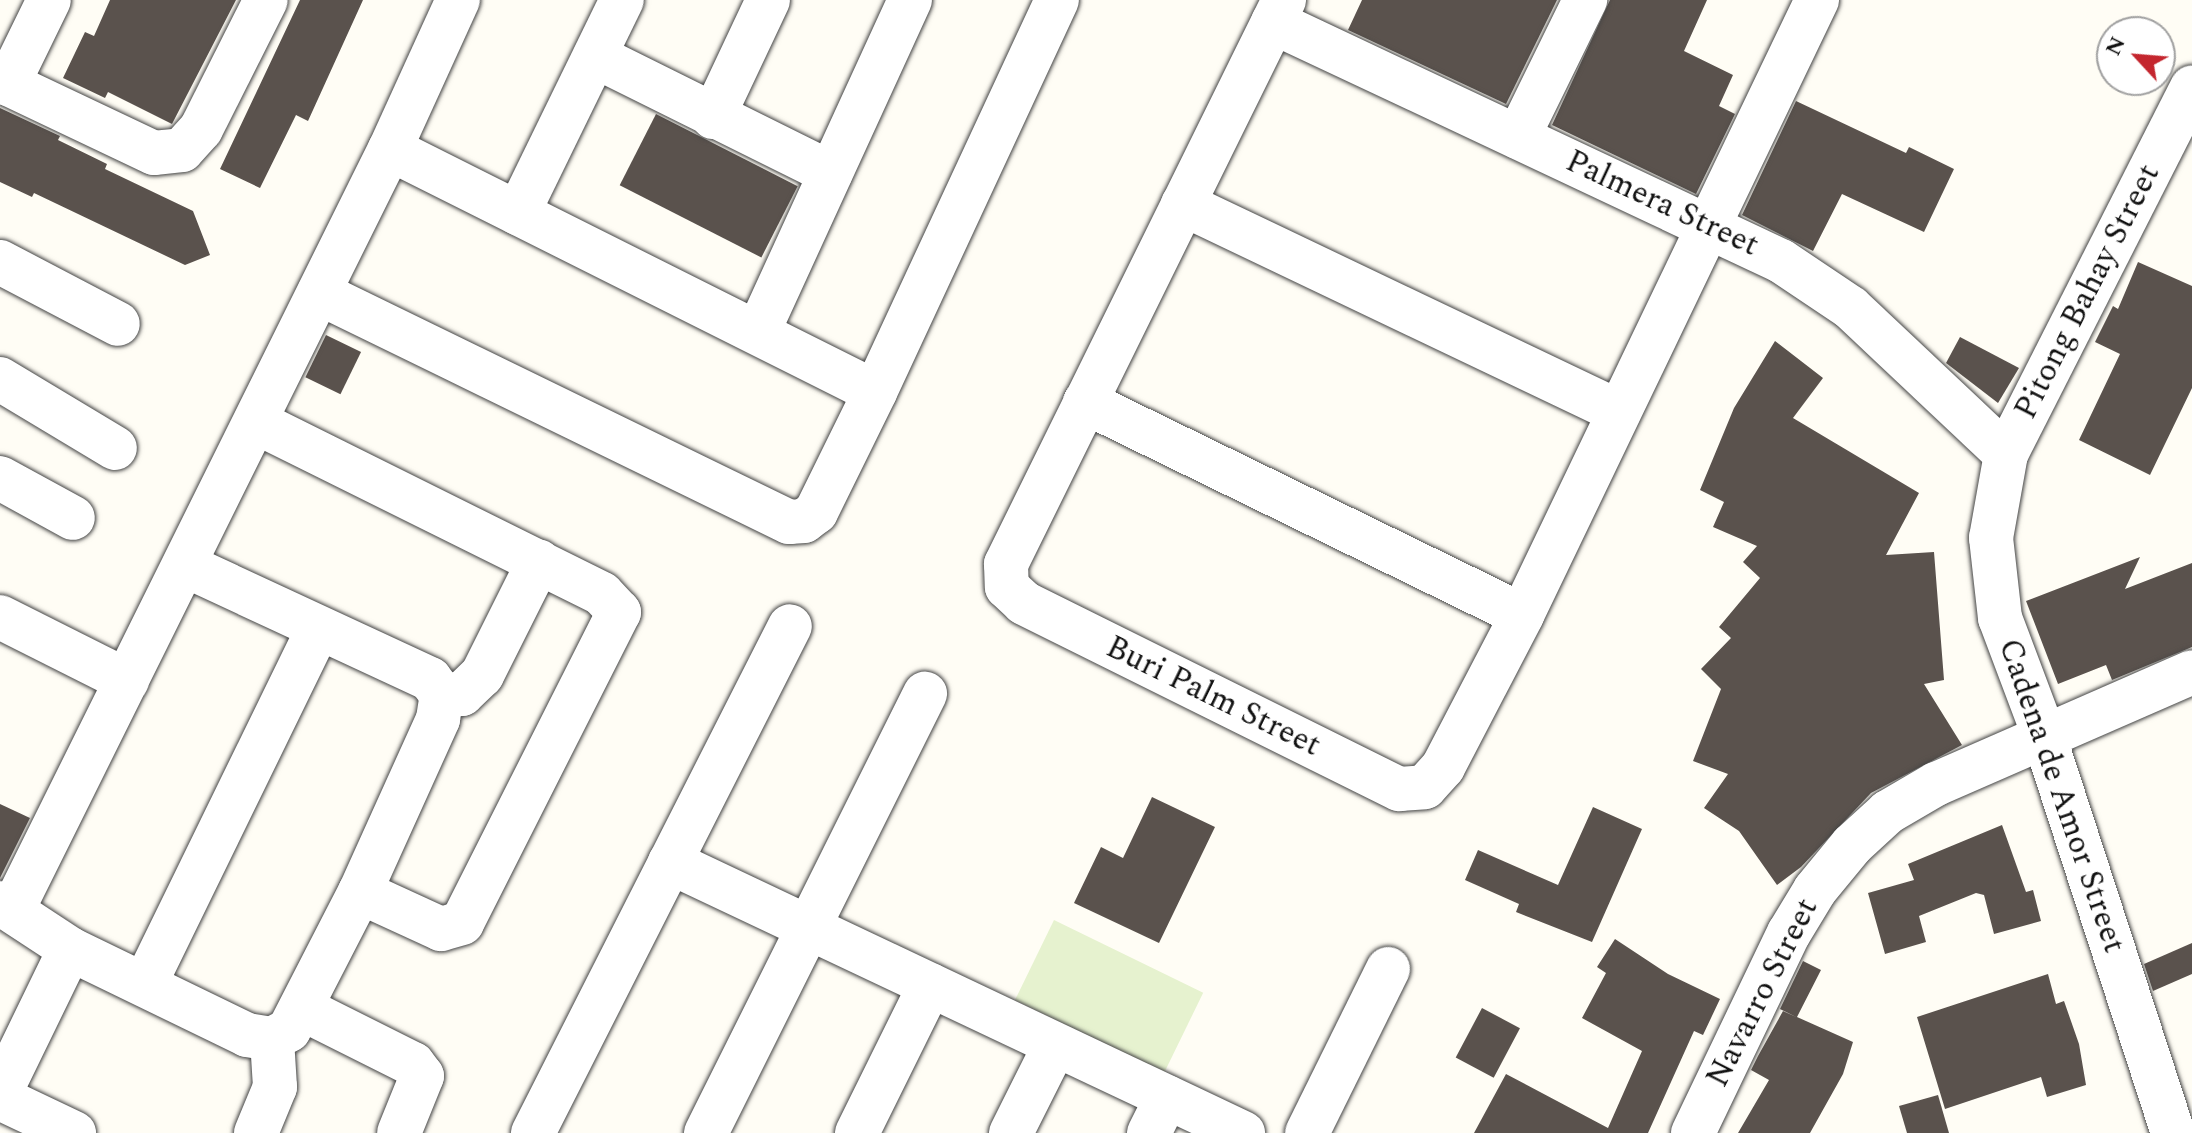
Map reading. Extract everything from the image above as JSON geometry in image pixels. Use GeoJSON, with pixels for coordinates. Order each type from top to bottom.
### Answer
{"type":"FeatureCollection","features":[{"type":"Feature","properties":{"kind":"street"},"geometry":{"type":"LineString","coordinates":[[49,0],[4,82],[154,153],[182,150],[201,129],[266,0]]}},
{"type":"Feature","properties":{"kind":"street"},"geometry":{"type":"LineString","coordinates":[[399,1133],[422,1076],[413,1064],[286,1024],[247,1035],[70,949],[6,906],[127,681],[390,149],[458,0]]}},
{"type":"Feature","properties":{"kind":"street"},"geometry":{"type":"LineString","coordinates":[[518,213],[622,0]]}},
{"type":"Feature","properties":{"kind":"street"},"geometry":{"type":"LineString","coordinates":[[713,117],[768,0]]}},
{"type":"Feature","properties":{"kind":"street"},"geometry":{"type":"LineString","coordinates":[[758,332],[910,0]]}},
{"type":"Feature","properties":{"kind":"street"},"geometry":{"type":"LineString","coordinates":[[319,293],[789,522],[804,521],[816,512],[875,392],[1057,0]]}},
{"type":"Feature","properties":{"kind":"street"},"geometry":{"type":"LineString","coordinates":[[1518,137],[1585,0]]}},
{"type":"Feature","properties":{"kind":"street"},"geometry":{"type":"LineString","coordinates":[[1279,11],[1085,402],[1522,615],[1817,0]]}},
{"type":"Feature","properties":{"kind":"street","name":"Palmera Street"},"geometry":{"type":"LineString","coordinates":[[1279,11],[1518,137],[1708,226],[1820,284],[2006,454]]}},
{"type":"Feature","properties":{"kind":"street"},"geometry":{"type":"LineString","coordinates":[[595,56],[831,173]]}},
{"type":"Feature","properties":{"kind":"street","name":"Pitong Bahay Street"},"geometry":{"type":"LineString","coordinates":[[2006,454],[2192,88]]}},
{"type":"Feature","properties":{"kind":"street"},"geometry":{"type":"LineString","coordinates":[[390,149],[875,392]]}},
{"type":"Feature","properties":{"kind":"street"},"geometry":{"type":"LineString","coordinates":[[1183,204],[1619,412]]}},
{"type":"Feature","properties":{"kind":"street"},"geometry":{"type":"LineString","coordinates":[[0,262],[118,324]]}},
{"type":"Feature","properties":{"kind":"street"},"geometry":{"type":"LineString","coordinates":[[0,379],[115,448]]}},
{"type":"Feature","properties":{"kind":"street","name":"Buri Palm Street"},"geometry":{"type":"LineString","coordinates":[[1085,402],[1006,564],[1007,587],[1024,603],[1399,789],[1425,787],[1443,767],[1522,615]]}},
{"type":"Feature","properties":{"kind":"street"},"geometry":{"type":"LineString","coordinates":[[256,422],[539,561],[602,594],[619,608],[619,616],[469,914],[455,928],[441,929],[360,892]]}},
{"type":"Feature","properties":{"kind":"street","name":"Cadena de Amor Street"},"geometry":{"type":"LineString","coordinates":[[2006,454],[1991,538],[2000,618],[2044,735],[2173,1133]]}},
{"type":"Feature","properties":{"kind":"street"},"geometry":{"type":"LineString","coordinates":[[0,478],[73,518]]}},
{"type":"Feature","properties":{"kind":"street"},"geometry":{"type":"LineString","coordinates":[[442,695],[462,694],[482,675],[539,561]]}},
{"type":"Feature","properties":{"kind":"street"},"geometry":{"type":"LineString","coordinates":[[184,565],[430,679],[442,695],[438,719],[360,892],[286,1024],[275,1087],[256,1133]]}},
{"type":"Feature","properties":{"kind":"street"},"geometry":{"type":"LineString","coordinates":[[0,617],[127,681]]}},
{"type":"Feature","properties":{"kind":"street"},"geometry":{"type":"LineString","coordinates":[[547,1128],[670,862],[790,626]]}},
{"type":"Feature","properties":{"kind":"street"},"geometry":{"type":"LineString","coordinates":[[145,984],[318,629]]}},
{"type":"Feature","properties":{"kind":"street","name":"Navarro Street"},"geometry":{"type":"LineString","coordinates":[[1693,1133],[1789,933],[1815,890],[1852,845],[1888,812],[2044,735],[2192,672]]}},
{"type":"Feature","properties":{"kind":"street"},"geometry":{"type":"LineString","coordinates":[[706,1133],[925,694]]}},
{"type":"Feature","properties":{"kind":"street"},"geometry":{"type":"LineString","coordinates":[[670,862],[1055,1045],[1158,1115],[1243,1133]]}},
{"type":"Feature","properties":{"kind":"street"},"geometry":{"type":"LineString","coordinates":[[70,949],[0,1096],[74,1133]]}},
{"type":"Feature","properties":{"kind":"street"},"geometry":{"type":"LineString","coordinates":[[1307,1133],[1388,969]]}},
{"type":"Feature","properties":{"kind":"street"},"geometry":{"type":"LineString","coordinates":[[857,1133],[930,985]]}},
{"type":"Feature","properties":{"kind":"street"},"geometry":{"type":"LineString","coordinates":[[1011,1133],[1055,1045]]}},
{"type":"Feature","properties":{"kind":"green space"},"geometry":{"type":"Polygon","coordinates":[[[1054,920],[1203,993],[1164,1073],[1015,1000],[1054,920]]]}},
{"type":"Feature","properties":{"kind":"building"},"geometry":{"type":"Polygon","coordinates":[[[110,0],[236,0],[172,124],[108,92],[105,98],[63,78],[85,32],[94,36],[110,0]]]}},
{"type":"Feature","properties":{"kind":"building"},"geometry":{"type":"Polygon","coordinates":[[[300,0],[363,0],[308,121],[296,115],[260,188],[220,169],[300,0]]]}},
{"type":"Feature","properties":{"kind":"building"},"geometry":{"type":"Polygon","coordinates":[[[1362,0],[1557,0],[1506,104],[1348,30],[1362,0]]]}},
{"type":"Feature","properties":{"kind":"building"},"geometry":{"type":"Polygon","coordinates":[[[1610,0],[1707,0],[1684,51],[1733,75],[1719,106],[1735,114],[1696,194],[1552,125],[1610,0]]]}},
{"type":"Feature","properties":{"kind":"building"},"geometry":{"type":"Polygon","coordinates":[[[1796,101],[1906,153],[1909,147],[1954,169],[1924,232],[1842,194],[1813,251],[1742,215],[1796,101]]]}},
{"type":"Feature","properties":{"kind":"building"},"geometry":{"type":"Polygon","coordinates":[[[0,108],[60,136],[58,140],[107,164],[105,169],[193,211],[210,255],[185,265],[34,193],[32,197],[0,182],[0,108]]]}},
{"type":"Feature","properties":{"kind":"building"},"geometry":{"type":"Polygon","coordinates":[[[656,114],[798,186],[761,257],[620,185],[656,114]]]}},
{"type":"Feature","properties":{"kind":"building"},"geometry":{"type":"Polygon","coordinates":[[[2138,262],[2192,286],[2192,388],[2150,475],[2079,440],[2120,354],[2095,342],[2113,306],[2118,309],[2138,262]]]}},
{"type":"Feature","properties":{"kind":"building"},"geometry":{"type":"Polygon","coordinates":[[[326,335],[361,352],[340,394],[305,377],[326,335]]]}},
{"type":"Feature","properties":{"kind":"building"},"geometry":{"type":"Polygon","coordinates":[[[1960,337],[2019,368],[1998,403],[1946,363],[1960,337]]]}},
{"type":"Feature","properties":{"kind":"building"},"geometry":{"type":"Polygon","coordinates":[[[1775,341],[1823,378],[1793,418],[1919,493],[1886,555],[1934,552],[1944,680],[1924,684],[1962,745],[1871,793],[1801,867],[1777,885],[1739,831],[1704,808],[1728,774],[1693,761],[1721,689],[1701,669],[1731,638],[1719,627],[1760,578],[1743,562],[1757,546],[1713,527],[1724,502],[1700,490],[1734,408],[1775,341]]]}},
{"type":"Feature","properties":{"kind":"building"},"geometry":{"type":"Polygon","coordinates":[[[2140,557],[2125,589],[2192,563],[2192,647],[2112,680],[2106,665],[2058,684],[2026,601],[2140,557]]]}},
{"type":"Feature","properties":{"kind":"building"},"geometry":{"type":"Polygon","coordinates":[[[1152,797],[1215,827],[1159,943],[1074,903],[1101,847],[1123,858],[1152,797]]]}},
{"type":"Feature","properties":{"kind":"building"},"geometry":{"type":"Polygon","coordinates":[[[0,804],[30,818],[0,878],[0,804]]]}},
{"type":"Feature","properties":{"kind":"building"},"geometry":{"type":"Polygon","coordinates":[[[1593,807],[1642,829],[1592,942],[1516,912],[1519,904],[1465,880],[1478,850],[1558,885],[1593,807]]]}},
{"type":"Feature","properties":{"kind":"building"},"geometry":{"type":"Polygon","coordinates":[[[2002,825],[2026,892],[2033,890],[2041,921],[1994,934],[1984,895],[1976,893],[1919,916],[1926,942],[1885,954],[1868,893],[1914,880],[1908,864],[2002,825]]]}},
{"type":"Feature","properties":{"kind":"building"},"geometry":{"type":"Polygon","coordinates":[[[1615,939],[1668,974],[1720,999],[1703,1035],[1694,1031],[1648,1133],[1474,1133],[1506,1074],[1608,1128],[1642,1051],[1582,1018],[1606,973],[1597,967],[1615,939]]]}},
{"type":"Feature","properties":{"kind":"building"},"geometry":{"type":"Polygon","coordinates":[[[2192,943],[2192,974],[2153,991],[2144,964],[2192,943]]]}},
{"type":"Feature","properties":{"kind":"building"},"geometry":{"type":"Polygon","coordinates":[[[1803,961],[1821,970],[1797,1017],[1853,1042],[1843,1074],[1810,1133],[1738,1133],[1769,1080],[1751,1070],[1758,1056],[1783,1011],[1796,1017],[1780,1009],[1803,961]]]}},
{"type":"Feature","properties":{"kind":"building"},"geometry":{"type":"Polygon","coordinates":[[[2048,974],[2056,1004],[2064,1001],[2079,1044],[2086,1085],[2047,1097],[2041,1077],[1945,1109],[1917,1017],[2048,974]]]}},
{"type":"Feature","properties":{"kind":"building"},"geometry":{"type":"Polygon","coordinates":[[[1482,1008],[1520,1028],[1494,1078],[1456,1057],[1482,1008]]]}},
{"type":"Feature","properties":{"kind":"building"},"geometry":{"type":"Polygon","coordinates":[[[1938,1095],[1949,1133],[1907,1133],[1899,1106],[1938,1095]]]}}]}
